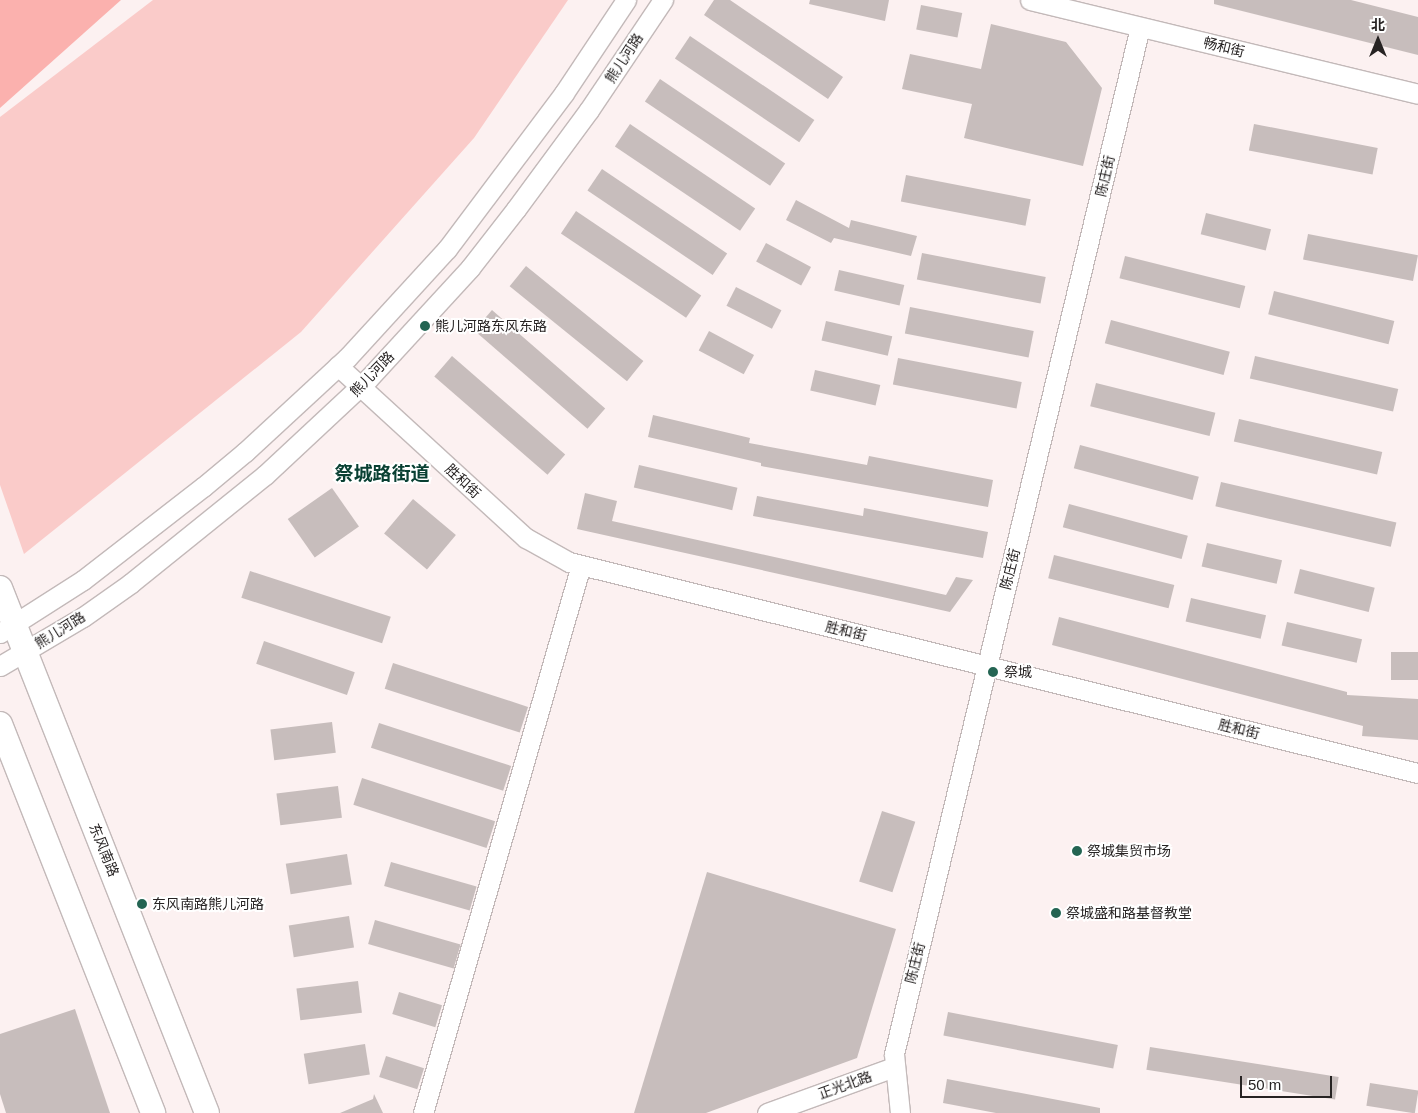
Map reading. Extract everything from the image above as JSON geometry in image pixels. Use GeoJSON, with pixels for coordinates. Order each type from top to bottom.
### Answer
{"type":"FeatureCollection","features":[{"type":"Feature","properties":{"kind":"main road","name":"东风南路"},"geometry":{"type":"LineString","coordinates":[[0,588],[7,629],[25,651],[207,1113]]}},
{"type":"Feature","properties":{"kind":"main road"},"geometry":{"type":"LineString","coordinates":[[0,724],[153,1113]]}},
{"type":"Feature","properties":{"kind":"street"},"geometry":{"type":"LineString","coordinates":[[7,629],[83,580],[203,487],[338,366],[453,242],[564,93],[626,0]]}},
{"type":"Feature","properties":{"kind":"street","name":"熊儿河路"},"geometry":{"type":"LineString","coordinates":[[0,666],[83,617],[138,577],[265,475],[360,386],[470,268],[589,110],[662,0]]}},
{"type":"Feature","properties":{"kind":"street","name":"畅和街"},"geometry":{"type":"LineString","coordinates":[[1030,0],[1418,94]]}},
{"type":"Feature","properties":{"kind":"street","name":"陈庄街"},"geometry":{"type":"LineString","coordinates":[[900,1113],[894,1068],[898,1036],[1140,27]]}},
{"type":"Feature","properties":{"kind":"street","name":"胜和街"},"geometry":{"type":"LineString","coordinates":[[338,366],[526,538],[549,553],[581,565],[1418,773]]}},
{"type":"Feature","properties":{"kind":"street"},"geometry":{"type":"LineString","coordinates":[[423,1113],[581,565]]}},
{"type":"Feature","properties":{"kind":"street","name":"正光北路"},"geometry":{"type":"LineString","coordinates":[[767,1113],[894,1068]]}},
{"type":"Feature","properties":{"kind":"shaded area"},"geometry":{"type":"Polygon","coordinates":[[[0,0],[121,0],[0,108],[0,0]]]}},
{"type":"Feature","properties":{"kind":"shaded area"},"geometry":{"type":"Polygon","coordinates":[[[153,0],[568,0],[474,138],[301,332],[24,554],[0,485],[0,117],[153,0]]]}},
{"type":"Feature","properties":{"kind":"building"},"geometry":{"type":"Polygon","coordinates":[[[714,0],[730,0],[843,77],[828,99],[704,15],[714,0]]]}},
{"type":"Feature","properties":{"kind":"building"},"geometry":{"type":"Polygon","coordinates":[[[810,0],[889,0],[885,21],[809,4],[810,0]]]}},
{"type":"Feature","properties":{"kind":"building"},"geometry":{"type":"Polygon","coordinates":[[[1214,0],[1351,0],[1418,17],[1418,55],[1214,4],[1214,0]]]}},
{"type":"Feature","properties":{"kind":"building"},"geometry":{"type":"Polygon","coordinates":[[[921,5],[962,13],[957,38],[916,30],[921,5]]]}},
{"type":"Feature","properties":{"kind":"building"},"geometry":{"type":"Polygon","coordinates":[[[991,24],[1066,42],[1102,88],[1083,166],[964,138],[972,104],[902,89],[910,54],[981,69],[991,24]]]}},
{"type":"Feature","properties":{"kind":"building"},"geometry":{"type":"Polygon","coordinates":[[[690,36],[814,120],[799,142],[675,58],[690,36]]]}},
{"type":"Feature","properties":{"kind":"building"},"geometry":{"type":"Polygon","coordinates":[[[660,79],[785,163],[770,186],[645,101],[660,79]]]}},
{"type":"Feature","properties":{"kind":"building"},"geometry":{"type":"Polygon","coordinates":[[[630,124],[755,208],[740,231],[615,146],[630,124]]]}},
{"type":"Feature","properties":{"kind":"building"},"geometry":{"type":"Polygon","coordinates":[[[1254,124],[1378,148],[1373,175],[1249,151],[1254,124]]]}},
{"type":"Feature","properties":{"kind":"building"},"geometry":{"type":"Polygon","coordinates":[[[602,169],[727,253],[713,275],[587,191],[602,169]]]}},
{"type":"Feature","properties":{"kind":"building"},"geometry":{"type":"Polygon","coordinates":[[[906,175],[1031,199],[1026,226],[901,202],[906,175]]]}},
{"type":"Feature","properties":{"kind":"building"},"geometry":{"type":"Polygon","coordinates":[[[796,200],[849,228],[851,220],[917,236],[911,256],[834,238],[831,243],[786,220],[796,200]]]}},
{"type":"Feature","properties":{"kind":"building"},"geometry":{"type":"Polygon","coordinates":[[[576,211],[701,295],[686,318],[561,233],[576,211]]]}},
{"type":"Feature","properties":{"kind":"building"},"geometry":{"type":"Polygon","coordinates":[[[1206,213],[1271,229],[1266,251],[1201,234],[1206,213]]]}},
{"type":"Feature","properties":{"kind":"building"},"geometry":{"type":"Polygon","coordinates":[[[1308,234],[1418,255],[1413,281],[1303,260],[1308,234]]]}},
{"type":"Feature","properties":{"kind":"building"},"geometry":{"type":"Polygon","coordinates":[[[766,243],[811,267],[801,285],[756,262],[766,243]]]}},
{"type":"Feature","properties":{"kind":"building"},"geometry":{"type":"Polygon","coordinates":[[[922,253],[1046,277],[1041,304],[917,280],[922,253]]]}},
{"type":"Feature","properties":{"kind":"building"},"geometry":{"type":"Polygon","coordinates":[[[1125,256],[1245,286],[1240,308],[1119,278],[1125,256]]]}},
{"type":"Feature","properties":{"kind":"building"},"geometry":{"type":"Polygon","coordinates":[[[526,266],[643,361],[627,381],[510,286],[526,266]]]}},
{"type":"Feature","properties":{"kind":"building"},"geometry":{"type":"Polygon","coordinates":[[[839,270],[904,285],[900,306],[834,290],[839,270]]]}},
{"type":"Feature","properties":{"kind":"building"},"geometry":{"type":"Polygon","coordinates":[[[736,287],[781,310],[772,329],[726,306],[736,287]]]}},
{"type":"Feature","properties":{"kind":"building"},"geometry":{"type":"Polygon","coordinates":[[[1274,291],[1394,321],[1389,344],[1268,314],[1274,291]]]}},
{"type":"Feature","properties":{"kind":"building"},"geometry":{"type":"Polygon","coordinates":[[[910,307],[1034,331],[1029,358],[905,334],[910,307]]]}},
{"type":"Feature","properties":{"kind":"building"},"geometry":{"type":"Polygon","coordinates":[[[492,310],[605,408],[587,429],[474,330],[492,310]]]}},
{"type":"Feature","properties":{"kind":"building"},"geometry":{"type":"Polygon","coordinates":[[[1111,320],[1230,352],[1224,375],[1105,343],[1111,320]]]}},
{"type":"Feature","properties":{"kind":"building"},"geometry":{"type":"Polygon","coordinates":[[[826,321],[892,336],[888,356],[822,340],[826,321]]]}},
{"type":"Feature","properties":{"kind":"building"},"geometry":{"type":"Polygon","coordinates":[[[709,331],[754,355],[744,374],[699,350],[709,331]]]}},
{"type":"Feature","properties":{"kind":"building"},"geometry":{"type":"Polygon","coordinates":[[[452,356],[565,454],[547,475],[434,376],[452,356]]]}},
{"type":"Feature","properties":{"kind":"building"},"geometry":{"type":"Polygon","coordinates":[[[1255,356],[1398,389],[1393,411],[1250,378],[1255,356]]]}},
{"type":"Feature","properties":{"kind":"building"},"geometry":{"type":"Polygon","coordinates":[[[898,358],[1022,382],[1017,409],[893,385],[898,358]]]}},
{"type":"Feature","properties":{"kind":"building"},"geometry":{"type":"Polygon","coordinates":[[[815,370],[880,385],[876,406],[810,390],[815,370]]]}},
{"type":"Feature","properties":{"kind":"building"},"geometry":{"type":"Polygon","coordinates":[[[1096,383],[1215,413],[1210,436],[1090,406],[1096,383]]]}},
{"type":"Feature","properties":{"kind":"building"},"geometry":{"type":"Polygon","coordinates":[[[653,415],[750,438],[749,443],[867,465],[869,456],[993,480],[988,507],[761,466],[761,463],[648,437],[653,415]]]}},
{"type":"Feature","properties":{"kind":"building"},"geometry":{"type":"Polygon","coordinates":[[[1239,419],[1382,452],[1377,474],[1234,441],[1239,419]]]}},
{"type":"Feature","properties":{"kind":"building"},"geometry":{"type":"Polygon","coordinates":[[[1080,445],[1199,477],[1193,500],[1074,468],[1080,445]]]}},
{"type":"Feature","properties":{"kind":"building"},"geometry":{"type":"Polygon","coordinates":[[[639,465],[737,488],[732,510],[634,487],[639,465]]]}},
{"type":"Feature","properties":{"kind":"building"},"geometry":{"type":"Polygon","coordinates":[[[1221,482],[1396,522],[1391,547],[1215,506],[1221,482]]]}},
{"type":"Feature","properties":{"kind":"building"},"geometry":{"type":"Polygon","coordinates":[[[332,488],[359,527],[315,557],[288,519],[332,488]]]}},
{"type":"Feature","properties":{"kind":"building"},"geometry":{"type":"Polygon","coordinates":[[[585,493],[617,501],[612,521],[946,595],[956,577],[973,580],[950,612],[577,529],[585,493]]]}},
{"type":"Feature","properties":{"kind":"building"},"geometry":{"type":"Polygon","coordinates":[[[757,496],[863,516],[864,508],[988,532],[983,558],[753,516],[757,496]]]}},
{"type":"Feature","properties":{"kind":"building"},"geometry":{"type":"Polygon","coordinates":[[[413,499],[456,535],[427,569],[384,533],[413,499]]]}},
{"type":"Feature","properties":{"kind":"building"},"geometry":{"type":"Polygon","coordinates":[[[1069,504],[1188,536],[1182,559],[1063,527],[1069,504]]]}},
{"type":"Feature","properties":{"kind":"building"},"geometry":{"type":"Polygon","coordinates":[[[1207,543],[1282,560],[1277,584],[1202,566],[1207,543]]]}},
{"type":"Feature","properties":{"kind":"building"},"geometry":{"type":"Polygon","coordinates":[[[1054,555],[1174,585],[1169,608],[1048,578],[1054,555]]]}},
{"type":"Feature","properties":{"kind":"building"},"geometry":{"type":"Polygon","coordinates":[[[1300,569],[1375,588],[1369,612],[1294,593],[1300,569]]]}},
{"type":"Feature","properties":{"kind":"building"},"geometry":{"type":"Polygon","coordinates":[[[250,571],[391,617],[382,643],[241,598],[250,571]]]}},
{"type":"Feature","properties":{"kind":"building"},"geometry":{"type":"Polygon","coordinates":[[[1191,598],[1266,615],[1261,639],[1186,621],[1191,598]]]}},
{"type":"Feature","properties":{"kind":"building"},"geometry":{"type":"Polygon","coordinates":[[[1059,617],[1347,692],[1347,695],[1418,699],[1418,740],[1362,736],[1363,726],[1052,645],[1059,617]]]}},
{"type":"Feature","properties":{"kind":"building"},"geometry":{"type":"Polygon","coordinates":[[[1287,622],[1362,639],[1357,663],[1282,645],[1287,622]]]}},
{"type":"Feature","properties":{"kind":"building"},"geometry":{"type":"Polygon","coordinates":[[[264,641],[355,672],[347,695],[256,664],[264,641]]]}},
{"type":"Feature","properties":{"kind":"building"},"geometry":{"type":"Polygon","coordinates":[[[1391,652],[1418,652],[1418,680],[1391,680],[1391,652]]]}},
{"type":"Feature","properties":{"kind":"building"},"geometry":{"type":"Polygon","coordinates":[[[393,663],[528,707],[520,733],[385,689],[393,663]]]}},
{"type":"Feature","properties":{"kind":"building"},"geometry":{"type":"Polygon","coordinates":[[[332,722],[336,753],[274,760],[270,730],[332,722]]]}},
{"type":"Feature","properties":{"kind":"building"},"geometry":{"type":"Polygon","coordinates":[[[379,723],[511,766],[503,791],[371,748],[379,723]]]}},
{"type":"Feature","properties":{"kind":"building"},"geometry":{"type":"Polygon","coordinates":[[[362,778],[495,821],[486,848],[353,805],[362,778]]]}},
{"type":"Feature","properties":{"kind":"building"},"geometry":{"type":"Polygon","coordinates":[[[338,786],[342,818],[280,825],[276,794],[338,786]]]}},
{"type":"Feature","properties":{"kind":"building"},"geometry":{"type":"Polygon","coordinates":[[[882,811],[915,822],[892,892],[859,881],[882,811]]]}},
{"type":"Feature","properties":{"kind":"building"},"geometry":{"type":"Polygon","coordinates":[[[347,854],[352,885],[291,894],[286,864],[347,854]]]}},
{"type":"Feature","properties":{"kind":"building"},"geometry":{"type":"Polygon","coordinates":[[[391,862],[477,887],[470,911],[384,886],[391,862]]]}},
{"type":"Feature","properties":{"kind":"building"},"geometry":{"type":"Polygon","coordinates":[[[707,872],[896,929],[857,1058],[706,1113],[634,1113],[707,872]]]}},
{"type":"Feature","properties":{"kind":"building"},"geometry":{"type":"Polygon","coordinates":[[[349,916],[354,948],[294,957],[289,926],[349,916]]]}},
{"type":"Feature","properties":{"kind":"building"},"geometry":{"type":"Polygon","coordinates":[[[375,920],[461,945],[454,969],[368,944],[375,920]]]}},
{"type":"Feature","properties":{"kind":"building"},"geometry":{"type":"Polygon","coordinates":[[[358,981],[362,1013],[300,1020],[296,989],[358,981]]]}},
{"type":"Feature","properties":{"kind":"building"},"geometry":{"type":"Polygon","coordinates":[[[399,992],[442,1005],[435,1027],[392,1014],[399,992]]]}},
{"type":"Feature","properties":{"kind":"building"},"geometry":{"type":"Polygon","coordinates":[[[75,1009],[110,1113],[6,1113],[0,1094],[0,1034],[75,1009]]]}},
{"type":"Feature","properties":{"kind":"building"},"geometry":{"type":"Polygon","coordinates":[[[948,1012],[1118,1045],[1113,1069],[943,1036],[948,1012]]]}},
{"type":"Feature","properties":{"kind":"building"},"geometry":{"type":"Polygon","coordinates":[[[365,1044],[370,1075],[309,1084],[304,1054],[365,1044]]]}},
{"type":"Feature","properties":{"kind":"building"},"geometry":{"type":"Polygon","coordinates":[[[1150,1047],[1339,1077],[1335,1100],[1146,1070],[1150,1047]]]}},
{"type":"Feature","properties":{"kind":"building"},"geometry":{"type":"Polygon","coordinates":[[[386,1056],[424,1068],[417,1089],[379,1077],[386,1056]]]}},
{"type":"Feature","properties":{"kind":"building"},"geometry":{"type":"Polygon","coordinates":[[[947,1079],[1100,1108],[1100,1113],[996,1113],[943,1103],[947,1079]]]}},
{"type":"Feature","properties":{"kind":"building"},"geometry":{"type":"Polygon","coordinates":[[[1370,1083],[1418,1091],[1415,1113],[1366,1106],[1370,1083]]]}},
{"type":"Feature","properties":{"kind":"building"},"geometry":{"type":"Polygon","coordinates":[[[374,1094],[383,1113],[340,1113],[373,1099],[374,1094]]]}},
{"type":"Feature","properties":{"kind":"place","name":"熊儿河路东风东路"},"geometry":{"type":"Point","coordinates":[425,326]}},
{"type":"Feature","properties":{"kind":"place","name":"祭城"},"geometry":{"type":"Point","coordinates":[993,672]}},
{"type":"Feature","properties":{"kind":"place","name":"祭城集贸市场"},"geometry":{"type":"Point","coordinates":[1077,851]}},
{"type":"Feature","properties":{"kind":"place","name":"东风南路熊儿河路"},"geometry":{"type":"Point","coordinates":[142,904]}},
{"type":"Feature","properties":{"kind":"place","name":"祭城盛和路基督教堂"},"geometry":{"type":"Point","coordinates":[1056,913]}},
{"type":"Feature","properties":{"kind":"district","name":"祭城路街道"},"geometry":{"type":"Point","coordinates":[382,474]}}]}
